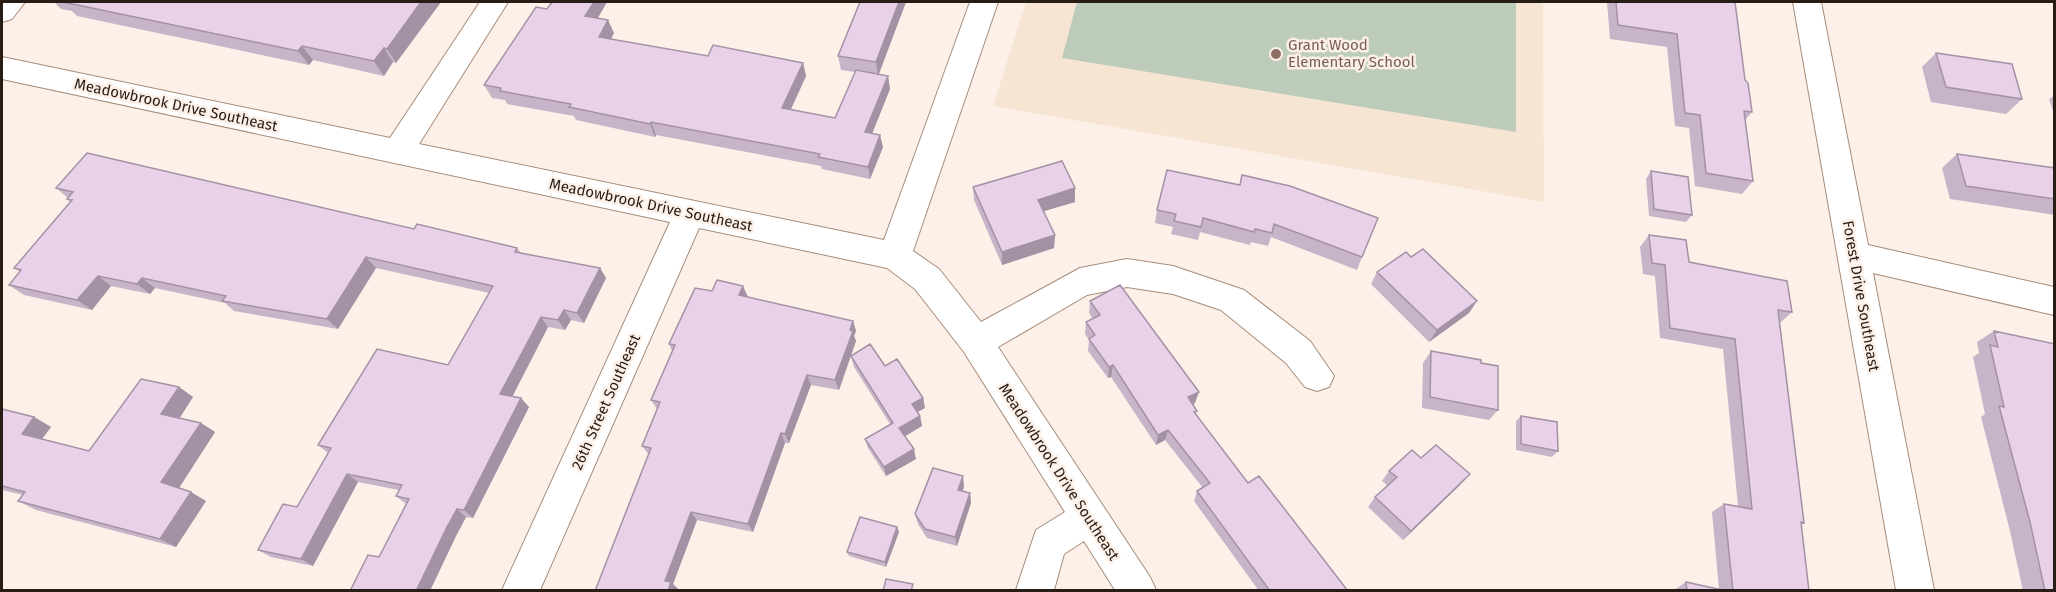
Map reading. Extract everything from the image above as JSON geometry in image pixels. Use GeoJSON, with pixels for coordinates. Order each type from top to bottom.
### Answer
{"type":"FeatureCollection","features":[{"type":"Feature","properties":{"kind":"street"},"geometry":{"type":"LineString","coordinates":[[2,12],[11,2]]}},
{"type":"Feature","properties":{"kind":"street"},"geometry":{"type":"LineString","coordinates":[[398,152],[494,2]]}},
{"type":"Feature","properties":{"kind":"street"},"geometry":{"type":"LineString","coordinates":[[895,256],[984,2]]}},
{"type":"Feature","properties":{"kind":"street","name":"Forest Drive Southeast"},"geometry":{"type":"LineString","coordinates":[[1807,2],[1915,591]]}},
{"type":"Feature","properties":{"kind":"street","name":"Meadowbrook Drive Southeast"},"geometry":{"type":"LineString","coordinates":[[2,69],[895,256],[927,279],[976,342],[1137,591]]}},
{"type":"Feature","properties":{"kind":"street","name":"26th Street Southeast"},"geometry":{"type":"LineString","coordinates":[[521,591],[690,213]]}},
{"type":"Feature","properties":{"kind":"street"},"geometry":{"type":"LineString","coordinates":[[1854,255],[2055,301]]}},
{"type":"Feature","properties":{"kind":"street"},"geometry":{"type":"LineString","coordinates":[[976,342],[1080,282],[1127,273],[1173,280],[1232,300],[1298,352],[1317,376]]}},
{"type":"Feature","properties":{"kind":"street"},"geometry":{"type":"LineString","coordinates":[[1035,591],[1049,543],[1088,518]]}},
{"type":"Feature","properties":{"kind":"shaded area","name":"Grant Wood Elementary School"},"geometry":{"type":"Polygon","coordinates":[[[1026,2],[1543,2],[1544,202],[993,106],[1026,2]]]}},
{"type":"Feature","properties":{"kind":"green space"},"geometry":{"type":"Polygon","coordinates":[[[1077,2],[1516,2],[1516,132],[1062,58],[1077,2]]]}},
{"type":"Feature","properties":{"kind":"building"},"geometry":{"type":"Polygon","coordinates":[[[63,2],[421,2],[387,49],[384,48],[374,61],[302,46],[298,51],[63,2]]]}},
{"type":"Feature","properties":{"kind":"building"},"geometry":{"type":"Polygon","coordinates":[[[552,2],[594,2],[585,16],[608,20],[599,37],[708,56],[713,45],[803,63],[782,108],[835,118],[856,70],[888,76],[865,132],[880,135],[868,167],[818,157],[820,154],[651,122],[650,124],[569,107],[571,104],[500,91],[501,88],[484,85],[536,7],[547,9],[552,2]]]}},
{"type":"Feature","properties":{"kind":"building"},"geometry":{"type":"Polygon","coordinates":[[[860,2],[899,2],[876,62],[838,56],[860,2]]]}},
{"type":"Feature","properties":{"kind":"building"},"geometry":{"type":"Polygon","coordinates":[[[1616,2],[1735,2],[1745,80],[1748,83],[1752,112],[1744,111],[1753,181],[1706,173],[1700,115],[1685,113],[1677,34],[1618,25],[1616,2]]]}},
{"type":"Feature","properties":{"kind":"building"},"geometry":{"type":"Polygon","coordinates":[[[1936,53],[2012,64],[2022,99],[1946,87],[1936,53]]]}},
{"type":"Feature","properties":{"kind":"building"},"geometry":{"type":"Polygon","coordinates":[[[87,153],[414,229],[417,224],[517,248],[515,252],[600,268],[577,313],[564,310],[558,320],[541,317],[500,394],[521,398],[464,510],[457,509],[416,591],[350,591],[368,555],[379,557],[409,499],[396,496],[402,485],[347,474],[301,559],[258,550],[283,504],[297,507],[331,448],[318,445],[377,349],[448,365],[493,286],[366,257],[327,319],[222,301],[226,296],[142,278],[137,284],[98,276],[77,300],[9,285],[21,270],[14,268],[72,200],[67,199],[73,192],[56,188],[87,153]]]}},
{"type":"Feature","properties":{"kind":"building"},"geometry":{"type":"Polygon","coordinates":[[[1957,154],[2055,168],[2055,199],[1966,186],[1957,154]]]}},
{"type":"Feature","properties":{"kind":"building"},"geometry":{"type":"Polygon","coordinates":[[[1062,161],[1075,188],[1038,200],[1055,235],[1002,252],[973,187],[1062,161]]]}},
{"type":"Feature","properties":{"kind":"building"},"geometry":{"type":"Polygon","coordinates":[[[1167,170],[1240,185],[1242,175],[1290,186],[1378,218],[1362,257],[1274,224],[1272,233],[1255,229],[1254,232],[1203,218],[1201,227],[1174,221],[1176,214],[1157,210],[1167,170]]]}},
{"type":"Feature","properties":{"kind":"building"},"geometry":{"type":"Polygon","coordinates":[[[1651,171],[1688,177],[1692,215],[1654,209],[1651,171]]]}},
{"type":"Feature","properties":{"kind":"building"},"geometry":{"type":"Polygon","coordinates":[[[1649,235],[1686,240],[1689,262],[1787,281],[1792,312],[1778,310],[1804,523],[1801,522],[1809,591],[1733,591],[1724,504],[1752,509],[1735,339],[1670,328],[1665,265],[1652,263],[1649,235]]]}},
{"type":"Feature","properties":{"kind":"building"},"geometry":{"type":"Polygon","coordinates":[[[1423,249],[1477,301],[1437,330],[1377,272],[1406,252],[1411,257],[1423,249]]]}},
{"type":"Feature","properties":{"kind":"building"},"geometry":{"type":"Polygon","coordinates":[[[717,280],[743,286],[739,295],[853,321],[850,330],[853,331],[835,380],[807,375],[785,434],[781,433],[748,524],[691,512],[665,581],[671,582],[668,591],[595,591],[651,448],[642,446],[660,402],[651,400],[675,345],[669,344],[695,288],[712,291],[717,280]]]}},
{"type":"Feature","properties":{"kind":"building"},"geometry":{"type":"Polygon","coordinates":[[[1120,285],[1199,392],[1188,397],[1197,411],[1194,412],[1248,483],[1259,476],[1348,591],[1270,591],[1197,491],[1210,483],[1168,430],[1158,435],[1113,365],[1109,367],[1089,339],[1095,335],[1086,322],[1100,315],[1090,301],[1120,285]]]}},
{"type":"Feature","properties":{"kind":"building"},"geometry":{"type":"Polygon","coordinates":[[[1994,331],[2055,344],[2055,591],[2045,591],[2030,522],[1999,406],[2004,407],[1990,345],[1998,347],[1994,331]]]}},
{"type":"Feature","properties":{"kind":"building"},"geometry":{"type":"Polygon","coordinates":[[[870,344],[885,366],[897,359],[923,398],[912,404],[920,416],[899,428],[914,449],[884,467],[865,439],[893,423],[851,356],[870,344]]]}},
{"type":"Feature","properties":{"kind":"building"},"geometry":{"type":"Polygon","coordinates":[[[1431,351],[1481,360],[1481,363],[1498,366],[1498,410],[1430,397],[1431,351]]]}},
{"type":"Feature","properties":{"kind":"building"},"geometry":{"type":"Polygon","coordinates":[[[141,379],[179,387],[161,414],[201,423],[161,482],[191,492],[160,539],[18,501],[25,492],[2,486],[2,409],[34,417],[22,434],[89,451],[141,379]]]}},
{"type":"Feature","properties":{"kind":"building"},"geometry":{"type":"Polygon","coordinates":[[[1521,416],[1557,422],[1558,451],[1521,444],[1521,416]]]}},
{"type":"Feature","properties":{"kind":"building"},"geometry":{"type":"Polygon","coordinates":[[[1436,445],[1470,474],[1411,531],[1375,497],[1397,477],[1389,471],[1412,450],[1421,458],[1436,445]]]}},
{"type":"Feature","properties":{"kind":"building"},"geometry":{"type":"Polygon","coordinates":[[[933,468],[963,476],[958,490],[970,493],[955,537],[925,529],[915,514],[933,468]]]}},
{"type":"Feature","properties":{"kind":"building"},"geometry":{"type":"Polygon","coordinates":[[[860,517],[897,527],[885,562],[847,552],[860,517]]]}},
{"type":"Feature","properties":{"kind":"building"},"geometry":{"type":"Polygon","coordinates":[[[886,579],[913,584],[911,591],[883,591],[886,579]]]}},
{"type":"Feature","properties":{"kind":"building"},"geometry":{"type":"Polygon","coordinates":[[[1686,582],[1727,591],[1687,591],[1686,582]]]}},
{"type":"Feature","properties":{"kind":"place","name":"Grant Wood Elementary School"},"geometry":{"type":"Point","coordinates":[1276,54]}}]}
